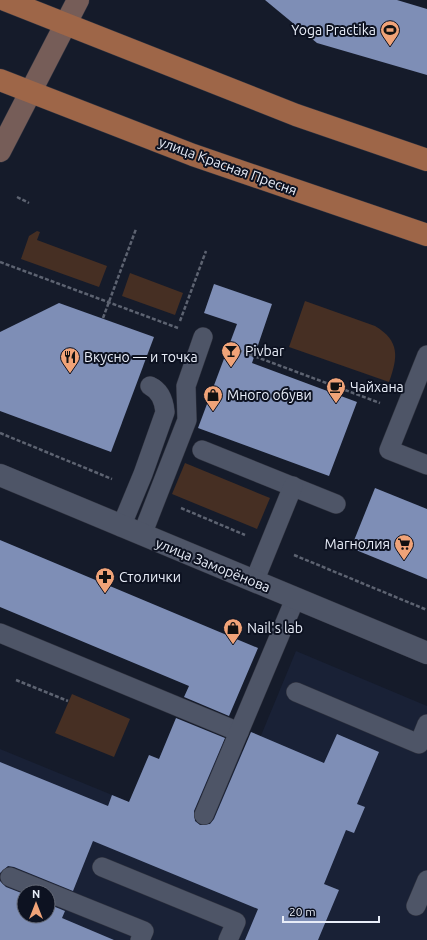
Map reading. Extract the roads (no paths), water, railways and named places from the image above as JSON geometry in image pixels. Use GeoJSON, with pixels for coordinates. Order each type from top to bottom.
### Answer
{"type":"FeatureCollection","features":[{"type":"Feature","properties":{"kind":"main road"},"geometry":{"type":"LineString","coordinates":[[5,0],[296,115],[426,157]]}},
{"type":"Feature","properties":{"kind":"main road"},"geometry":{"type":"LineString","coordinates":[[0,151],[78,0]]}},
{"type":"Feature","properties":{"kind":"main road","name":"улица Красная Пресня"},"geometry":{"type":"LineString","coordinates":[[0,80],[193,155],[427,235]]}},
{"type":"Feature","properties":{"kind":"street","name":"улица Заморёнова"},"geometry":{"type":"LineString","coordinates":[[0,475],[121,527],[427,653]]}},
{"type":"Feature","properties":{"kind":"lane"},"geometry":{"type":"LineString","coordinates":[[142,535],[187,420],[186,386],[203,337]]}},
{"type":"Feature","properties":{"kind":"lane"},"geometry":{"type":"LineString","coordinates":[[427,355],[389,450],[427,465]]}},
{"type":"Feature","properties":{"kind":"lane"},"geometry":{"type":"LineString","coordinates":[[121,527],[137,490],[165,412],[160,394],[150,386]]}},
{"type":"Feature","properties":{"kind":"lane"},"geometry":{"type":"LineString","coordinates":[[202,450],[336,504]]}},
{"type":"Feature","properties":{"kind":"lane"},"geometry":{"type":"LineString","coordinates":[[254,582],[293,486]]}},
{"type":"Feature","properties":{"kind":"lane"},"geometry":{"type":"LineString","coordinates":[[204,815],[295,599]]}},
{"type":"Feature","properties":{"kind":"lane"},"geometry":{"type":"LineString","coordinates":[[0,633],[239,732]]}},
{"type":"Feature","properties":{"kind":"lane"},"geometry":{"type":"LineString","coordinates":[[296,692],[419,744],[427,724]]}},
{"type":"Feature","properties":{"kind":"lane"},"geometry":{"type":"LineString","coordinates":[[102,866],[236,922],[228,940]]}},
{"type":"Feature","properties":{"kind":"lane"},"geometry":{"type":"LineString","coordinates":[[10,877],[144,931],[140,940]]}},
{"type":"Feature","properties":{"kind":"lane"},"geometry":{"type":"LineString","coordinates":[[416,906],[427,880]]}},
{"type":"Feature","properties":{"kind":"place","name":"Yoga Practika"},"geometry":{"type":"Point","coordinates":[390,47]}},
{"type":"Feature","properties":{"kind":"place","name":"Pivbar"},"geometry":{"type":"Point","coordinates":[231,368]}},
{"type":"Feature","properties":{"kind":"place","name":"Вкусно — и точка"},"geometry":{"type":"Point","coordinates":[70,374]}},
{"type":"Feature","properties":{"kind":"place","name":"Чайхана"},"geometry":{"type":"Point","coordinates":[336,404]}},
{"type":"Feature","properties":{"kind":"place","name":"Много обуви"},"geometry":{"type":"Point","coordinates":[213,412]}},
{"type":"Feature","properties":{"kind":"place","name":"Магнолия"},"geometry":{"type":"Point","coordinates":[404,561]}},
{"type":"Feature","properties":{"kind":"place","name":"Столички"},"geometry":{"type":"Point","coordinates":[105,594]}},
{"type":"Feature","properties":{"kind":"place","name":"Nail's lab"},"geometry":{"type":"Point","coordinates":[233,645]}}]}
